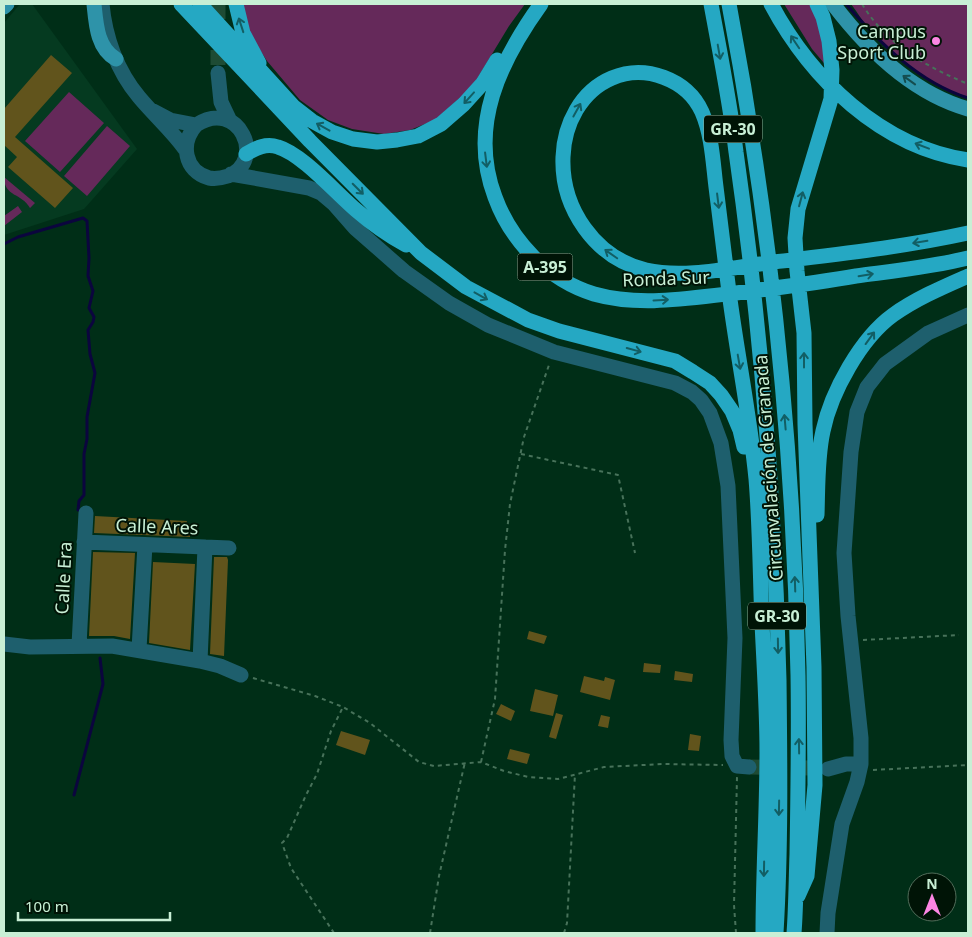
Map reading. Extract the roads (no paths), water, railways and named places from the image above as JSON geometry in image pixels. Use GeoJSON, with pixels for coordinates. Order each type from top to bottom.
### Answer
{"type":"FeatureCollection","features":[{"type":"Feature","properties":{"kind":"highway"},"geometry":{"type":"LineString","coordinates":[[181,4],[310,141],[421,253],[466,287],[528,320],[559,331],[676,361],[710,383],[732,411],[740,430],[748,471],[750,505],[758,524]]}},
{"type":"Feature","properties":{"kind":"highway"},"geometry":{"type":"LineString","coordinates":[[236,4],[243,33],[265,75]]}},
{"type":"Feature","properties":{"kind":"highway"},"geometry":{"type":"LineString","coordinates":[[204,8],[294,107],[312,121],[332,132],[353,139],[377,142],[418,136],[441,124],[464,104],[483,82],[517,32],[531,18],[541,4]]}},
{"type":"Feature","properties":{"kind":"highway","name":"Circunvalación de Granada"},"geometry":{"type":"LineString","coordinates":[[711,4],[736,149],[751,264],[759,335],[772,507],[777,595],[780,754],[776,933]]}},
{"type":"Feature","properties":{"kind":"highway","name":"Circunvalación de Granada"},"geometry":{"type":"LineString","coordinates":[[730,4],[766,232],[786,425],[793,522],[799,754],[797,900],[794,933]]}},
{"type":"Feature","properties":{"kind":"highway"},"geometry":{"type":"LineString","coordinates":[[771,4],[797,44],[823,78],[846,101],[892,132],[919,146],[954,158],[968,160]]}},
{"type":"Feature","properties":{"kind":"highway"},"geometry":{"type":"LineString","coordinates":[[797,900],[807,876],[815,785],[814,667],[805,424],[804,333],[795,238],[798,209],[831,99],[832,70],[829,41],[823,17],[817,4]]}},
{"type":"Feature","properties":{"kind":"highway","name":"Ronda Sur"},"geometry":{"type":"LineString","coordinates":[[531,18],[495,83],[487,111],[484,141],[487,167],[492,190],[508,224],[522,245],[542,266],[562,280],[579,288],[616,299],[642,301],[711,296],[818,282],[968,258]]}},
{"type":"Feature","properties":{"kind":"highway"},"geometry":{"type":"LineString","coordinates":[[763,933],[767,750],[756,480],[750,428],[736,345],[712,153],[702,112],[692,97],[663,77],[646,72],[620,75],[604,81],[582,100],[568,128],[564,144],[564,180],[568,197],[575,213],[597,243],[613,256],[628,264],[647,270],[668,272],[708,270],[814,257],[870,251],[968,233]]}},
{"type":"Feature","properties":{"kind":"highway"},"geometry":{"type":"LineString","coordinates":[[245,156],[261,146],[269,145],[293,154],[355,210],[384,232],[421,253]]}},
{"type":"Feature","properties":{"kind":"highway"},"geometry":{"type":"LineString","coordinates":[[810,566],[816,536],[819,460],[823,430],[842,378],[874,331],[893,314],[942,287],[968,276]]}},
{"type":"Feature","properties":{"kind":"main road"},"geometry":{"type":"LineString","coordinates":[[4,7],[7,4]]}},
{"type":"Feature","properties":{"kind":"main road"},"geometry":{"type":"LineString","coordinates":[[94,4],[102,45],[108,54],[116,59]]}},
{"type":"Feature","properties":{"kind":"main road"},"geometry":{"type":"LineString","coordinates":[[833,4],[884,60],[908,80],[936,97],[968,109]]}},
{"type":"Feature","properties":{"kind":"street"},"geometry":{"type":"LineString","coordinates":[[102,4],[108,38],[126,79],[139,97],[185,149]]}},
{"type":"Feature","properties":{"kind":"street"},"geometry":{"type":"LineString","coordinates":[[153,111],[170,120],[200,123],[221,118],[238,126],[246,144],[245,156],[239,168],[222,178],[211,178],[201,175],[193,168],[187,159],[185,149],[186,140],[190,132],[200,123],[212,102],[218,73],[221,102],[230,121]]}},
{"type":"Feature","properties":{"kind":"street"},"geometry":{"type":"LineString","coordinates":[[936,97],[946,105],[968,115]]}},
{"type":"Feature","properties":{"kind":"street"},"geometry":{"type":"LineString","coordinates":[[245,156],[266,178],[278,184]]}},
{"type":"Feature","properties":{"kind":"street"},"geometry":{"type":"LineString","coordinates":[[231,174],[278,184],[309,188],[321,193],[367,239],[404,272],[449,303],[488,325],[554,352],[675,383],[692,392],[701,400],[710,413],[721,444],[728,486],[735,638],[731,740],[732,756],[743,766]]}},
{"type":"Feature","properties":{"kind":"street"},"geometry":{"type":"LineString","coordinates":[[827,933],[828,913],[842,824],[857,782],[861,764],[861,738],[844,553],[851,452],[857,412],[867,387],[885,364],[928,333],[968,315]]}},
{"type":"Feature","properties":{"kind":"street","name":"Calle Era"},"geometry":{"type":"LineString","coordinates":[[78,645],[86,513]]}},
{"type":"Feature","properties":{"kind":"street","name":"Calle Ares"},"geometry":{"type":"LineString","coordinates":[[84,542],[229,548]]}},
{"type":"Feature","properties":{"kind":"street"},"geometry":{"type":"LineString","coordinates":[[138,649],[144,545]]}},
{"type":"Feature","properties":{"kind":"street"},"geometry":{"type":"LineString","coordinates":[[200,661],[206,547]]}},
{"type":"Feature","properties":{"kind":"street"},"geometry":{"type":"LineString","coordinates":[[4,644],[30,647],[78,645],[138,649],[220,666],[241,675]]}},
{"type":"Feature","properties":{"kind":"street"},"geometry":{"type":"LineString","coordinates":[[828,769],[846,764],[861,764]]}},
{"type":"Feature","properties":{"kind":"waterway"},"geometry":{"type":"LineString","coordinates":[[846,4],[886,47],[916,72],[950,91],[968,98]]}},
{"type":"Feature","properties":{"kind":"waterway"},"geometry":{"type":"LineString","coordinates":[[4,244],[18,237],[83,218],[87,221],[88,276],[93,291],[89,308],[94,317],[88,330],[90,354],[95,373],[87,417],[87,439],[84,454],[84,495],[79,501],[78,510]]}},
{"type":"Feature","properties":{"kind":"waterway"},"geometry":{"type":"LineString","coordinates":[[74,795],[103,684],[100,658]]}},
{"type":"Feature","properties":{"kind":"tunnel"},"geometry":{"type":"LineString","coordinates":[[218,4],[218,73]]}},
{"type":"Feature","properties":{"kind":"tunnel"},"geometry":{"type":"LineString","coordinates":[[749,767],[811,768]]}},
{"type":"Feature","properties":{"kind":"place","name":"Campus Sport Club"},"geometry":{"type":"Point","coordinates":[936,41]}}]}
